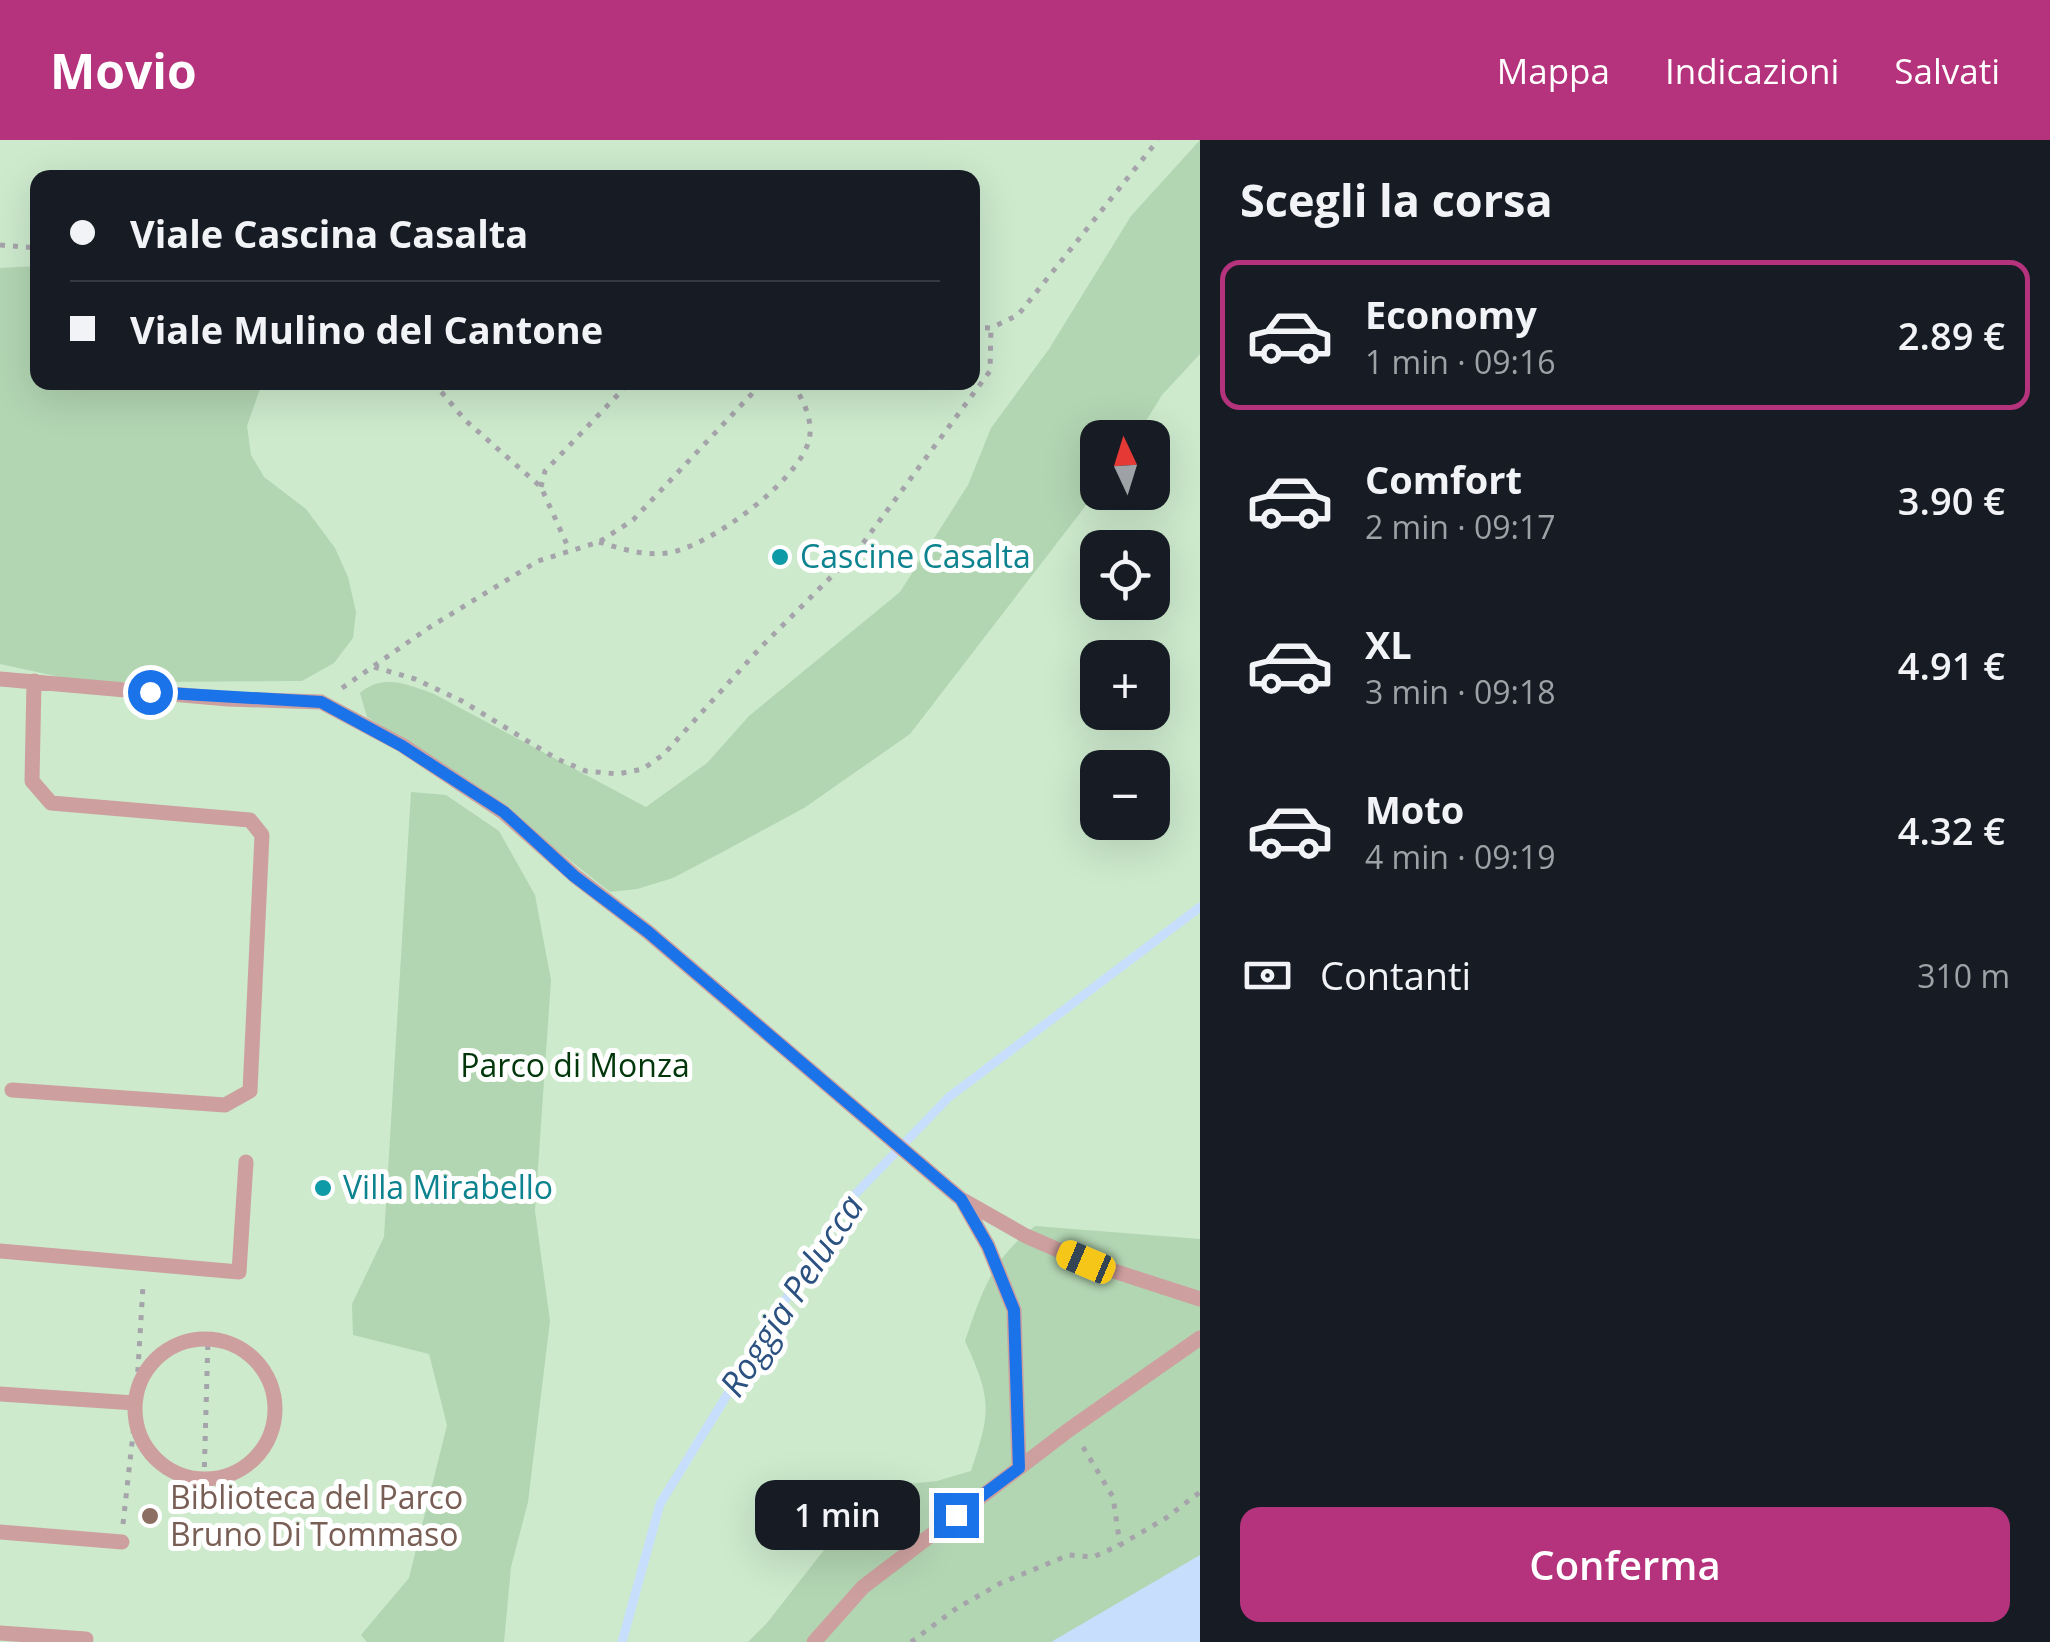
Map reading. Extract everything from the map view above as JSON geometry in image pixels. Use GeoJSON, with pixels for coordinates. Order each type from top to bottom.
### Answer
{"type":"FeatureCollection","features":[{"type":"Feature","properties":{"kind":"lane"},"geometry":{"type":"LineString","coordinates":[[0,680],[228,699],[321,702],[402,746],[504,812],[961,1199],[1026,1236],[1086,1262],[1200,1299]]}},
{"type":"Feature","properties":{"kind":"lane"},"geometry":{"type":"LineString","coordinates":[[12,1090],[225,1105],[250,1092],[262,835],[250,820],[51,803],[32,782],[34,681]]}},
{"type":"Feature","properties":{"kind":"lane"},"geometry":{"type":"LineString","coordinates":[[0,1251],[239,1272],[246,1162]]}},
{"type":"Feature","properties":{"kind":"lane"},"geometry":{"type":"LineString","coordinates":[[961,1199],[988,1246],[1014,1310],[1019,1468]]}},
{"type":"Feature","properties":{"kind":"lane"},"geometry":{"type":"LineString","coordinates":[[814,1642],[863,1587],[1070,1429],[1200,1338]]}},
{"type":"Feature","properties":{"kind":"lane"},"geometry":{"type":"LineString","coordinates":[[208,1339],[226,1342],[252,1356],[270,1382],[276,1412],[268,1442],[249,1465],[221,1478],[204,1480],[191,1479],[164,1466],[144,1444],[135,1403],[142,1378],[159,1356],[183,1342],[208,1339]]}},
{"type":"Feature","properties":{"kind":"lane"},"geometry":{"type":"LineString","coordinates":[[0,1394],[135,1403]]}},
{"type":"Feature","properties":{"kind":"lane"},"geometry":{"type":"LineString","coordinates":[[0,1532],[122,1542]]}},
{"type":"Feature","properties":{"kind":"lane"},"geometry":{"type":"LineString","coordinates":[[0,1634],[86,1639]]}},
{"type":"Feature","properties":{"kind":"path"},"geometry":{"type":"LineString","coordinates":[[980,327],[991,328],[1018,315],[1158,140]]}},
{"type":"Feature","properties":{"kind":"path"},"geometry":{"type":"LineString","coordinates":[[0,245],[30,247]]}},
{"type":"Feature","properties":{"kind":"path"},"geometry":{"type":"LineString","coordinates":[[980,385],[990,372],[991,328]]}},
{"type":"Feature","properties":{"kind":"path"},"geometry":{"type":"LineString","coordinates":[[440,390],[465,420],[541,487],[569,549]]}},
{"type":"Feature","properties":{"kind":"path"},"geometry":{"type":"LineString","coordinates":[[541,487],[545,470],[622,390]]}},
{"type":"Feature","properties":{"kind":"path"},"geometry":{"type":"LineString","coordinates":[[321,702],[430,627],[538,561],[599,542],[633,520],[755,390]]}},
{"type":"Feature","properties":{"kind":"path"},"geometry":{"type":"LineString","coordinates":[[599,542],[631,552],[668,553],[701,543],[757,504],[798,460],[810,440],[806,408],[796,390]]}},
{"type":"Feature","properties":{"kind":"path"},"geometry":{"type":"LineString","coordinates":[[374,667],[462,701],[557,759],[586,771],[618,774],[643,769],[664,754],[761,647],[858,550],[977,390]]}},
{"type":"Feature","properties":{"kind":"path"},"geometry":{"type":"LineString","coordinates":[[122,1542],[144,1263]]}},
{"type":"Feature","properties":{"kind":"path"},"geometry":{"type":"LineString","coordinates":[[204,1480],[208,1339]]}},
{"type":"Feature","properties":{"kind":"path"},"geometry":{"type":"LineString","coordinates":[[1070,1429],[1113,1497],[1120,1545]]}},
{"type":"Feature","properties":{"kind":"path"},"geometry":{"type":"LineString","coordinates":[[911,1642],[957,1608],[1001,1583],[1069,1555],[1093,1557],[1120,1545],[1200,1492]]}},
{"type":"Feature","properties":{"kind":"green space","name":"Parco di Monza"},"geometry":{"type":"Polygon","coordinates":[[[0,140],[1200,140],[1200,1642],[0,1642],[0,140]]]}},
{"type":"Feature","properties":{"kind":"green space"},"geometry":{"type":"Polygon","coordinates":[[[1200,140],[1200,354],[1162,395],[1147,420],[1080,420],[1082,510],[910,734],[804,808],[673,878],[610,892],[473,784],[367,717],[360,693],[369,687],[387,682],[415,687],[646,807],[707,763],[749,716],[900,592],[968,485],[991,428],[1049,349],[1131,216],[1200,140]]]}},
{"type":"Feature","properties":{"kind":"green space"},"geometry":{"type":"Polygon","coordinates":[[[30,266],[30,390],[260,390],[247,426],[251,455],[264,477],[306,509],[335,548],[348,577],[356,612],[353,638],[334,663],[302,681],[151,682],[83,682],[0,664],[0,268],[30,266]]]}},
{"type":"Feature","properties":{"kind":"green space"},"geometry":{"type":"Polygon","coordinates":[[[411,792],[446,795],[499,831],[535,895],[551,980],[535,1211],[550,1321],[528,1502],[511,1567],[504,1642],[367,1642],[361,1635],[409,1578],[447,1425],[429,1354],[353,1335],[352,1304],[384,1237],[411,792]]]}},
{"type":"Feature","properties":{"kind":"green space"},"geometry":{"type":"Polygon","coordinates":[[[1035,1226],[1200,1239],[1200,1642],[748,1642],[838,1532],[908,1484],[971,1471],[986,1406],[965,1341],[990,1277],[1008,1251],[1035,1226]]]}},
{"type":"Feature","properties":{"kind":"water"},"geometry":{"type":"Polygon","coordinates":[[[1200,1555],[1200,1642],[1051,1642],[1200,1555]]]}},
{"type":"Feature","properties":{"kind":"waterway","name":"Roggia Pelucca"},"geometry":{"type":"LineString","coordinates":[[622,1642],[660,1504],[842,1208],[949,1097],[1200,907]]}},
{"type":"Feature","properties":{"kind":"place","name":"Cascine Casalta"},"geometry":{"type":"Point","coordinates":[780,557]}},
{"type":"Feature","properties":{"kind":"place","name":"Villa Mirabello"},"geometry":{"type":"Point","coordinates":[323,1188]}},
{"type":"Feature","properties":{"kind":"place","name":"Biblioteca del Parco Bruno Di Tommaso"},"geometry":{"type":"Point","coordinates":[150,1516]}},
{"type":"Feature","properties":{"kind":"route"},"geometry":{"type":"LineString","coordinates":[[150,692],[321,702],[402,746],[504,812],[574,876],[648,932],[961,1199],[988,1246],[1014,1310],[1019,1468],[956,1515]]}}]}
